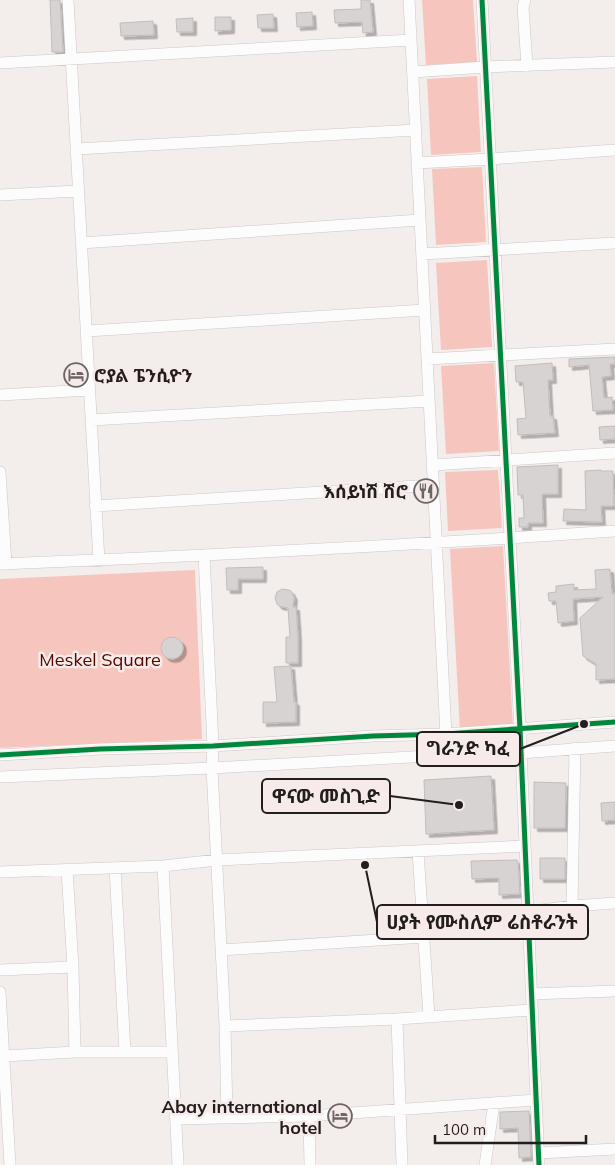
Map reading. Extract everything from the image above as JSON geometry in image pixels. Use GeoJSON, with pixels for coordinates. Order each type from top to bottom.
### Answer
{"type":"FeatureCollection","features":[{"type":"Feature","properties":{"kind":"street"},"geometry":{"type":"LineString","coordinates":[[68,0],[99,561]]}},
{"type":"Feature","properties":{"kind":"street"},"geometry":{"type":"LineString","coordinates":[[409,0],[447,755]]}},
{"type":"Feature","properties":{"kind":"street"},"geometry":{"type":"LineString","coordinates":[[482,0],[520,729],[540,1165]]}},
{"type":"Feature","properties":{"kind":"street"},"geometry":{"type":"LineString","coordinates":[[525,0],[523,7],[527,66]]}},
{"type":"Feature","properties":{"kind":"street"},"geometry":{"type":"LineString","coordinates":[[0,63],[411,40]]}},
{"type":"Feature","properties":{"kind":"street"},"geometry":{"type":"LineString","coordinates":[[413,72],[615,62]]}},
{"type":"Feature","properties":{"kind":"street"},"geometry":{"type":"LineString","coordinates":[[76,149],[416,130]]}},
{"type":"Feature","properties":{"kind":"street"},"geometry":{"type":"LineString","coordinates":[[417,163],[615,150]]}},
{"type":"Feature","properties":{"kind":"street"},"geometry":{"type":"LineString","coordinates":[[0,195],[78,191]]}},
{"type":"Feature","properties":{"kind":"street"},"geometry":{"type":"LineString","coordinates":[[82,243],[420,220]]}},
{"type":"Feature","properties":{"kind":"street"},"geometry":{"type":"LineString","coordinates":[[422,254],[615,243]]}},
{"type":"Feature","properties":{"kind":"street"},"geometry":{"type":"LineString","coordinates":[[87,331],[425,310]]}},
{"type":"Feature","properties":{"kind":"street"},"geometry":{"type":"LineString","coordinates":[[427,359],[615,349]]}},
{"type":"Feature","properties":{"kind":"street"},"geometry":{"type":"LineString","coordinates":[[0,395],[90,390]]}},
{"type":"Feature","properties":{"kind":"street"},"geometry":{"type":"LineString","coordinates":[[91,420],[429,401]]}},
{"type":"Feature","properties":{"kind":"street"},"geometry":{"type":"LineString","coordinates":[[433,465],[615,453]]}},
{"type":"Feature","properties":{"kind":"street"},"geometry":{"type":"LineString","coordinates":[[0,472],[3,564],[99,561],[615,531]]}},
{"type":"Feature","properties":{"kind":"street"},"geometry":{"type":"LineString","coordinates":[[95,506],[434,485]]}},
{"type":"Feature","properties":{"kind":"street"},"geometry":{"type":"LineString","coordinates":[[204,555],[214,746],[212,768],[225,1026],[227,1117]]}},
{"type":"Feature","properties":{"kind":"street"},"geometry":{"type":"LineString","coordinates":[[0,777],[212,768],[374,747],[446,734],[615,722]]}},
{"type":"Feature","properties":{"kind":"street"},"geometry":{"type":"LineString","coordinates":[[0,755],[100,749],[214,746],[374,747],[447,755],[520,753],[615,746]]}},
{"type":"Feature","properties":{"kind":"street"},"geometry":{"type":"LineString","coordinates":[[572,906],[575,748]]}},
{"type":"Feature","properties":{"kind":"street"},"geometry":{"type":"LineString","coordinates":[[42,752],[44,774]]}},
{"type":"Feature","properties":{"kind":"street"},"geometry":{"type":"LineString","coordinates":[[0,872],[162,866],[217,860],[524,846]]}},
{"type":"Feature","properties":{"kind":"street"},"geometry":{"type":"LineString","coordinates":[[418,851],[429,1016]]}},
{"type":"Feature","properties":{"kind":"street"},"geometry":{"type":"LineString","coordinates":[[162,866],[178,1165]]}},
{"type":"Feature","properties":{"kind":"street"},"geometry":{"type":"LineString","coordinates":[[115,868],[125,1052]]}},
{"type":"Feature","properties":{"kind":"street"},"geometry":{"type":"LineString","coordinates":[[67,870],[73,967],[75,1052]]}},
{"type":"Feature","properties":{"kind":"street"},"geometry":{"type":"LineString","coordinates":[[527,912],[615,903]]}},
{"type":"Feature","properties":{"kind":"street"},"geometry":{"type":"LineString","coordinates":[[221,950],[424,937]]}},
{"type":"Feature","properties":{"kind":"street"},"geometry":{"type":"LineString","coordinates":[[0,970],[73,967]]}},
{"type":"Feature","properties":{"kind":"street"},"geometry":{"type":"LineString","coordinates":[[531,994],[615,991]]}},
{"type":"Feature","properties":{"kind":"street"},"geometry":{"type":"LineString","coordinates":[[0,992],[10,1165]]}},
{"type":"Feature","properties":{"kind":"street"},"geometry":{"type":"LineString","coordinates":[[225,1026],[397,1019],[532,1010]]}},
{"type":"Feature","properties":{"kind":"street"},"geometry":{"type":"LineString","coordinates":[[397,1019],[402,1165]]}},
{"type":"Feature","properties":{"kind":"street"},"geometry":{"type":"LineString","coordinates":[[4,1056],[75,1052],[172,1052]]}},
{"type":"Feature","properties":{"kind":"street"},"geometry":{"type":"LineString","coordinates":[[176,1119],[309,1116],[536,1100]]}},
{"type":"Feature","properties":{"kind":"street"},"geometry":{"type":"LineString","coordinates":[[485,1165],[494,1103]]}},
{"type":"Feature","properties":{"kind":"street"},"geometry":{"type":"LineString","coordinates":[[309,1116],[310,1165]]}},
{"type":"Feature","properties":{"kind":"street"},"geometry":{"type":"LineString","coordinates":[[539,1153],[615,1149]]}},
{"type":"Feature","properties":{"kind":"green space"},"geometry":{"type":"Polygon","coordinates":[[[422,0],[473,0],[477,62],[426,65],[422,0]]]}},
{"type":"Feature","properties":{"kind":"green space"},"geometry":{"type":"Polygon","coordinates":[[[477,76],[481,152],[431,155],[427,79],[477,76]]]}},
{"type":"Feature","properties":{"kind":"green space"},"geometry":{"type":"Polygon","coordinates":[[[482,167],[486,242],[436,245],[432,169],[482,167]]]}},
{"type":"Feature","properties":{"kind":"green space"},"geometry":{"type":"Polygon","coordinates":[[[487,260],[492,347],[441,350],[436,263],[487,260]]]}},
{"type":"Feature","properties":{"kind":"green space"},"geometry":{"type":"Polygon","coordinates":[[[494,363],[499,451],[446,454],[441,366],[494,363]]]}},
{"type":"Feature","properties":{"kind":"green space"},"geometry":{"type":"Polygon","coordinates":[[[498,470],[502,528],[448,531],[445,472],[498,470]]]}},
{"type":"Feature","properties":{"kind":"green space"},"geometry":{"type":"Polygon","coordinates":[[[503,546],[513,728],[460,731],[450,549],[503,546]]]}},
{"type":"Feature","properties":{"kind":"green space","name":"Meskel Square"},"geometry":{"type":"Polygon","coordinates":[[[195,570],[202,739],[0,748],[0,579],[195,570]]]}},
{"type":"Feature","properties":{"kind":"building"},"geometry":{"type":"Polygon","coordinates":[[[50,0],[60,0],[63,52],[52,52],[50,0]]]}},
{"type":"Feature","properties":{"kind":"building"},"geometry":{"type":"Polygon","coordinates":[[[361,0],[370,0],[373,32],[363,33],[362,22],[335,23],[334,10],[361,9],[361,0]]]}},
{"type":"Feature","properties":{"kind":"building"},"geometry":{"type":"Polygon","coordinates":[[[312,12],[313,26],[297,27],[296,13],[312,12]]]}},
{"type":"Feature","properties":{"kind":"building"},"geometry":{"type":"Polygon","coordinates":[[[273,14],[274,28],[258,28],[257,15],[273,14]]]}},
{"type":"Feature","properties":{"kind":"building"},"geometry":{"type":"Polygon","coordinates":[[[215,17],[231,17],[231,30],[215,31],[215,17]]]}},
{"type":"Feature","properties":{"kind":"building"},"geometry":{"type":"Polygon","coordinates":[[[193,18],[193,32],[177,32],[176,19],[193,18]]]}},
{"type":"Feature","properties":{"kind":"building"},"geometry":{"type":"Polygon","coordinates":[[[153,21],[154,35],[121,36],[120,23],[153,21]]]}},
{"type":"Feature","properties":{"kind":"building"},"geometry":{"type":"Polygon","coordinates":[[[615,357],[615,364],[610,364],[611,376],[602,377],[604,398],[612,397],[613,410],[593,411],[589,365],[569,367],[569,359],[615,357]]]}},
{"type":"Feature","properties":{"kind":"building"},"geometry":{"type":"Polygon","coordinates":[[[552,363],[553,380],[548,380],[550,416],[553,416],[555,433],[518,435],[517,419],[526,418],[523,382],[516,382],[515,366],[552,363]]]}},
{"type":"Feature","properties":{"kind":"building"},"geometry":{"type":"Polygon","coordinates":[[[615,426],[615,439],[600,440],[599,427],[615,426]]]}},
{"type":"Feature","properties":{"kind":"building"},"geometry":{"type":"Polygon","coordinates":[[[558,465],[558,494],[542,494],[543,523],[528,523],[528,527],[519,527],[519,518],[524,518],[523,495],[518,495],[517,467],[558,465]]]}},
{"type":"Feature","properties":{"kind":"building"},"geometry":{"type":"Polygon","coordinates":[[[585,471],[613,471],[614,506],[601,506],[602,522],[563,521],[564,509],[586,510],[585,471]]]}},
{"type":"Feature","properties":{"kind":"building"},"geometry":{"type":"Polygon","coordinates":[[[263,567],[263,579],[238,579],[238,590],[227,590],[226,568],[263,567]]]}},
{"type":"Feature","properties":{"kind":"building"},"geometry":{"type":"Polygon","coordinates":[[[610,569],[612,594],[615,593],[615,679],[596,680],[596,664],[583,656],[580,618],[603,597],[573,599],[574,621],[558,623],[556,601],[549,601],[548,593],[556,592],[556,586],[574,584],[574,590],[596,589],[595,570],[610,569]]]}},
{"type":"Feature","properties":{"kind":"building"},"geometry":{"type":"Polygon","coordinates":[[[282,589],[291,591],[294,597],[293,607],[296,607],[298,663],[286,663],[286,637],[290,637],[288,608],[279,606],[275,598],[277,592],[282,589]]]}},
{"type":"Feature","properties":{"kind":"building"},"geometry":{"type":"Polygon","coordinates":[[[172,637],[182,644],[183,648],[176,658],[172,659],[162,652],[161,648],[168,638],[172,637]]]}},
{"type":"Feature","properties":{"kind":"building"},"geometry":{"type":"Polygon","coordinates":[[[291,666],[294,702],[296,702],[296,722],[263,723],[263,702],[277,702],[274,667],[291,666]]]}},
{"type":"Feature","properties":{"kind":"building"},"geometry":{"type":"Polygon","coordinates":[[[491,776],[494,830],[426,834],[424,780],[491,776]]]}},
{"type":"Feature","properties":{"kind":"building"},"geometry":{"type":"Polygon","coordinates":[[[534,782],[566,783],[565,828],[534,828],[534,782]]]}},
{"type":"Feature","properties":{"kind":"building"},"geometry":{"type":"Polygon","coordinates":[[[615,802],[615,820],[602,821],[601,803],[615,802]]]}},
{"type":"Feature","properties":{"kind":"building"},"geometry":{"type":"Polygon","coordinates":[[[540,858],[565,858],[565,879],[540,879],[540,858]]]}},
{"type":"Feature","properties":{"kind":"building"},"geometry":{"type":"Polygon","coordinates":[[[517,860],[520,894],[499,895],[499,878],[472,879],[471,861],[517,860]]]}},
{"type":"Feature","properties":{"kind":"building"},"geometry":{"type":"Polygon","coordinates":[[[529,1111],[531,1157],[519,1158],[518,1128],[500,1129],[500,1112],[529,1111]]]}},
{"type":"Feature","properties":{"kind":"cycle path"},"geometry":{"type":"LineString","coordinates":[[482,0],[520,729],[539,1165]]}},
{"type":"Feature","properties":{"kind":"cycle path"},"geometry":{"type":"LineString","coordinates":[[0,755],[446,734],[615,722]]}},
{"type":"Feature","properties":{"kind":"place","name":"ሮያል ፔንሲዮን"},"geometry":{"type":"Point","coordinates":[76,375]}},
{"type":"Feature","properties":{"kind":"place","name":"እሰይነሽ ሽሮ"},"geometry":{"type":"Point","coordinates":[426,491]}},
{"type":"Feature","properties":{"kind":"place","name":"ግራንድ ካፈ"},"geometry":{"type":"Point","coordinates":[584,724]}},
{"type":"Feature","properties":{"kind":"place","name":"ዋናው መስጊድ"},"geometry":{"type":"Point","coordinates":[459,805]}},
{"type":"Feature","properties":{"kind":"place","name":"ሀያት የሙስሊም ሬስቶራንት"},"geometry":{"type":"Point","coordinates":[365,865]}},
{"type":"Feature","properties":{"kind":"place","name":"Abay international hotel"},"geometry":{"type":"Point","coordinates":[340,1116]}}]}
